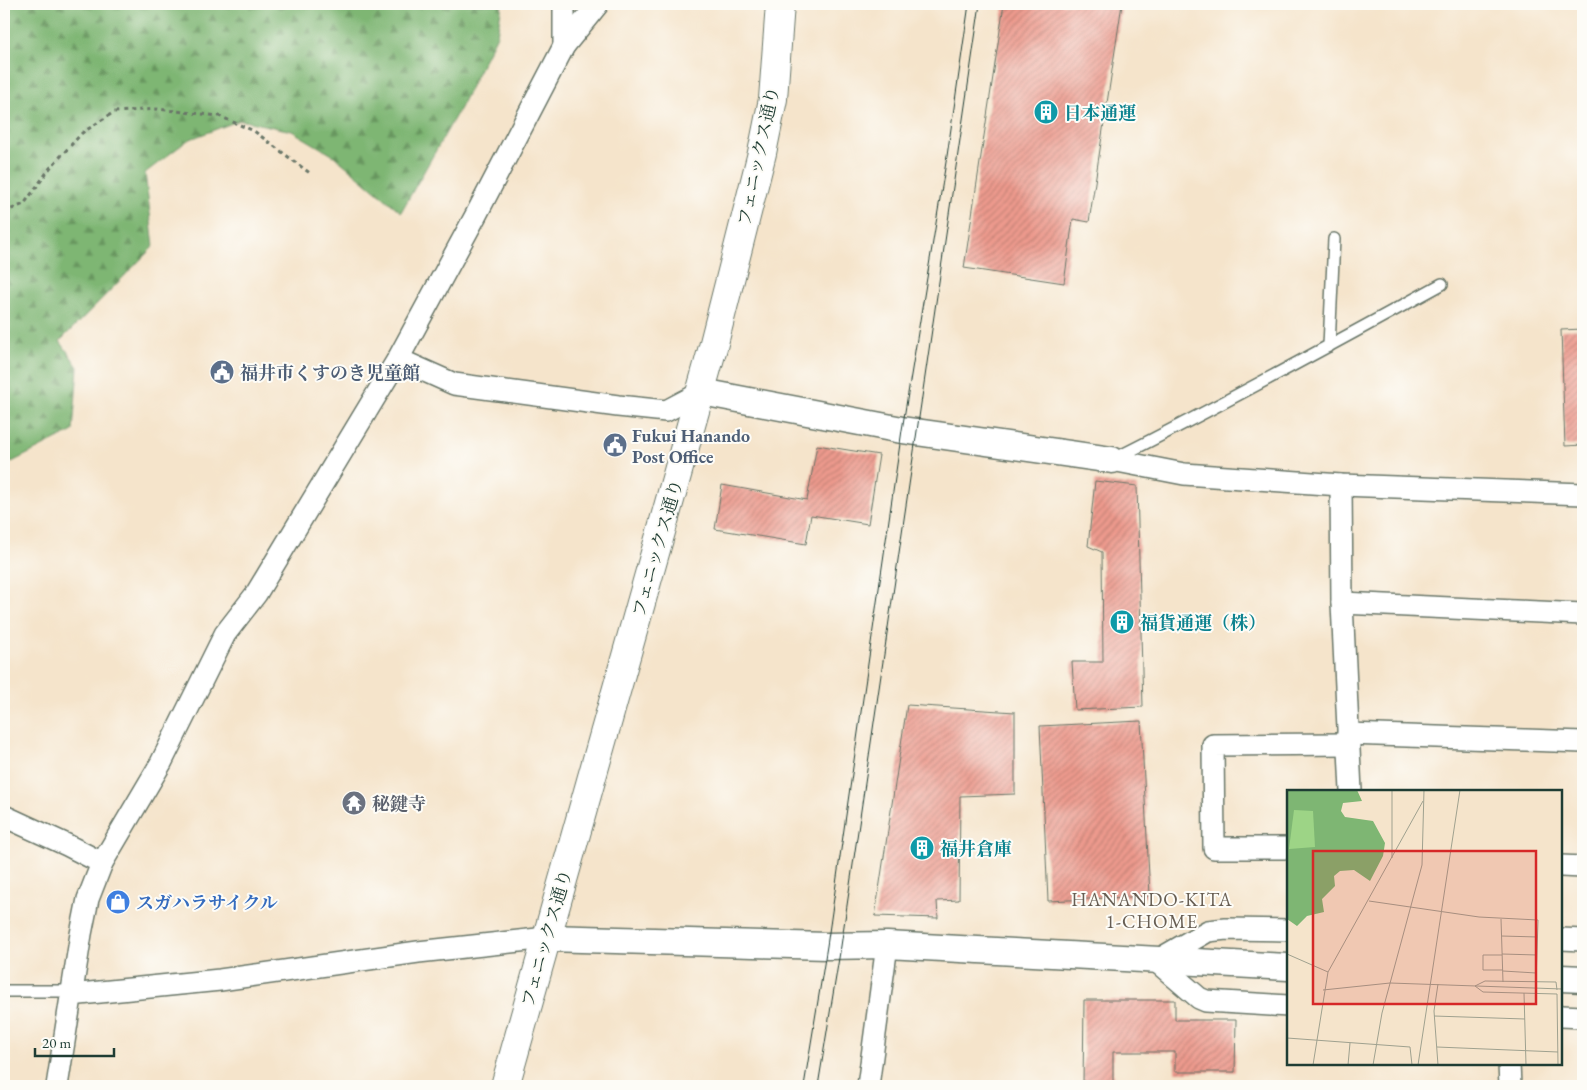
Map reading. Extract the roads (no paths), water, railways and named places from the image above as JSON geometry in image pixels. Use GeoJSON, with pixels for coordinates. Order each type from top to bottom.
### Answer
{"type":"FeatureCollection","features":[{"type":"Feature","properties":{"kind":"main road","name":"フェニックス通り"},"geometry":{"type":"LineString","coordinates":[[505,1086],[702,392],[762,153],[773,99],[780,4]]}},
{"type":"Feature","properties":{"kind":"street"},"geometry":{"type":"LineString","coordinates":[[564,4],[564,46]]}},
{"type":"Feature","properties":{"kind":"street"},"geometry":{"type":"LineString","coordinates":[[57,1086],[71,992],[88,899],[102,863],[161,763],[225,634],[256,594],[398,359],[476,216],[564,46],[598,4]]}},
{"type":"Feature","properties":{"kind":"street"},"geometry":{"type":"LineString","coordinates":[[398,359],[454,384],[666,411],[702,392],[902,430],[1112,460],[1184,474],[1341,485],[1583,494]]}},
{"type":"Feature","properties":{"kind":"street"},"geometry":{"type":"LineString","coordinates":[[1341,485],[1342,604],[1351,790]]}},
{"type":"Feature","properties":{"kind":"street"},"geometry":{"type":"LineString","coordinates":[[1342,604],[1583,614]]}},
{"type":"Feature","properties":{"kind":"street"},"geometry":{"type":"LineString","coordinates":[[1287,848],[1214,848],[1212,745],[1349,739],[1583,742]]}},
{"type":"Feature","properties":{"kind":"street"},"geometry":{"type":"LineString","coordinates":[[4,816],[102,863]]}},
{"type":"Feature","properties":{"kind":"street"},"geometry":{"type":"LineString","coordinates":[[1562,866],[1583,867]]}},
{"type":"Feature","properties":{"kind":"street"},"geometry":{"type":"LineString","coordinates":[[1156,961],[1208,931],[1226,929],[1287,930]]}},
{"type":"Feature","properties":{"kind":"street"},"geometry":{"type":"LineString","coordinates":[[71,992],[80,994],[210,981],[418,952],[546,938],[827,946],[887,945],[1287,967]]}},
{"type":"Feature","properties":{"kind":"street"},"geometry":{"type":"LineString","coordinates":[[1562,939],[1583,940]]}},
{"type":"Feature","properties":{"kind":"street"},"geometry":{"type":"LineString","coordinates":[[868,1086],[887,945]]}},
{"type":"Feature","properties":{"kind":"street"},"geometry":{"type":"LineString","coordinates":[[1156,961],[1199,998],[1206,1001],[1287,1006]]}},
{"type":"Feature","properties":{"kind":"street"},"geometry":{"type":"LineString","coordinates":[[1562,978],[1583,979]]}},
{"type":"Feature","properties":{"kind":"street"},"geometry":{"type":"LineString","coordinates":[[1562,1016],[1583,1017]]}},
{"type":"Feature","properties":{"kind":"street"},"geometry":{"type":"LineString","coordinates":[[1509,1065],[1510,1086]]}},
{"type":"Feature","properties":{"kind":"lane"},"geometry":{"type":"LineString","coordinates":[[1329,346],[1334,239]]}},
{"type":"Feature","properties":{"kind":"lane"},"geometry":{"type":"LineString","coordinates":[[1112,460],[1165,434],[1442,284]]}},
{"type":"Feature","properties":{"kind":"lane"},"geometry":{"type":"LineString","coordinates":[[4,991],[71,992]]}},
{"type":"Feature","properties":{"kind":"tram line"},"geometry":{"type":"LineString","coordinates":[[804,1086],[827,946],[902,430],[947,156],[969,4]]}},
{"type":"Feature","properties":{"kind":"tram line"},"geometry":{"type":"LineString","coordinates":[[818,1086],[841,946],[980,4]]}},
{"type":"Feature","properties":{"kind":"place","name":"日本通運"},"geometry":{"type":"Point","coordinates":[1046,112]}},
{"type":"Feature","properties":{"kind":"place","name":"福井市くすのき児童館"},"geometry":{"type":"Point","coordinates":[222,372]}},
{"type":"Feature","properties":{"kind":"place","name":"Fukui Hanando Post Office"},"geometry":{"type":"Point","coordinates":[615,445]}},
{"type":"Feature","properties":{"kind":"place","name":"福貨通運（株）"},"geometry":{"type":"Point","coordinates":[1122,622]}},
{"type":"Feature","properties":{"kind":"place","name":"秘鍵寺"},"geometry":{"type":"Point","coordinates":[354,803]}},
{"type":"Feature","properties":{"kind":"place","name":"福井倉庫"},"geometry":{"type":"Point","coordinates":[922,848]}},
{"type":"Feature","properties":{"kind":"place","name":"スガハラサイクル"},"geometry":{"type":"Point","coordinates":[118,902]}},
{"type":"Feature","properties":{"kind":"district","name":"HANANDO-KITA 1-CHOME"},"geometry":{"type":"Point","coordinates":[1152,910]}}]}
